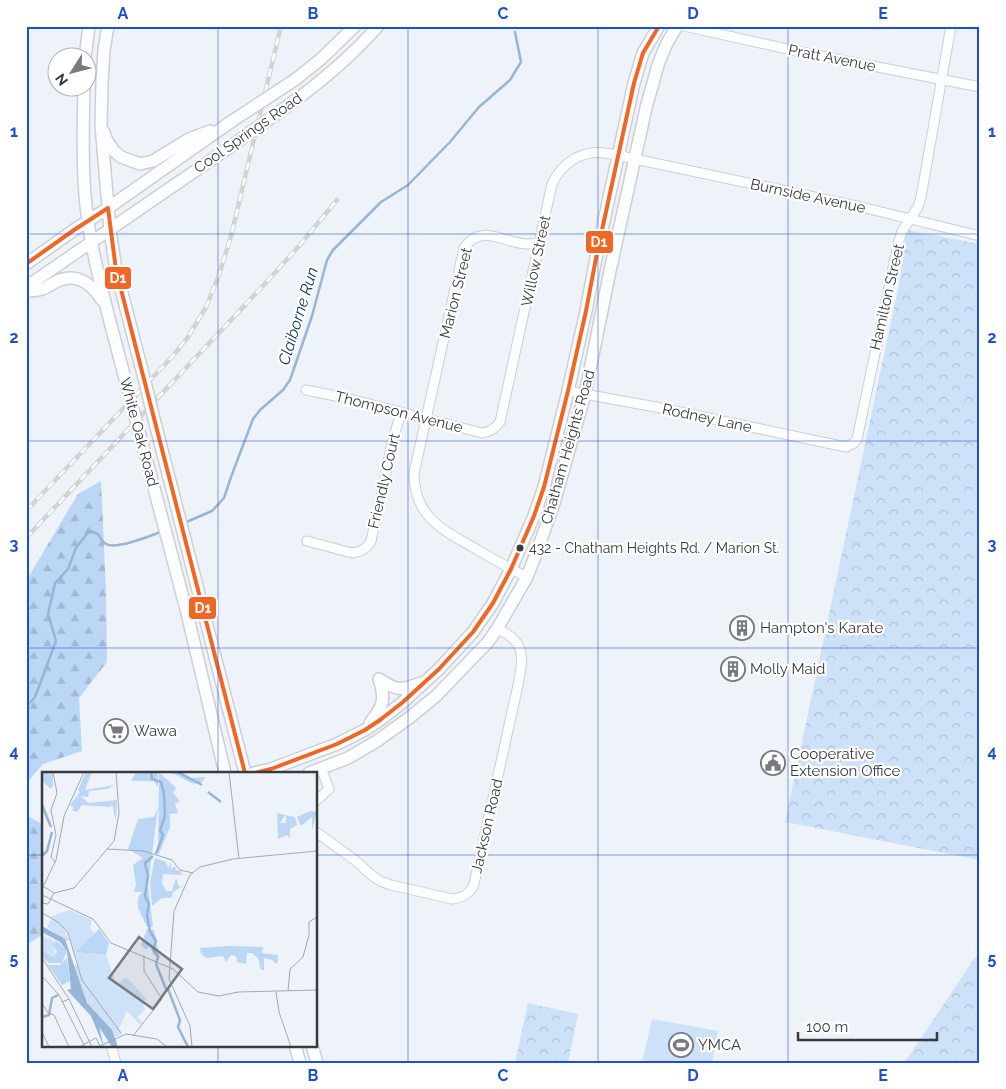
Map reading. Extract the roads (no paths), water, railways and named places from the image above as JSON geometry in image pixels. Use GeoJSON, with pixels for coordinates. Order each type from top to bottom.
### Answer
{"type":"FeatureCollection","features":[{"type":"Feature","properties":{"kind":"main road"},"geometry":{"type":"LineString","coordinates":[[86,48],[89,26]]}},
{"type":"Feature","properties":{"kind":"main road","name":"White Oak Road"},"geometry":{"type":"LineString","coordinates":[[108,26],[104,50],[101,125],[110,230],[116,270],[245,772]]}},
{"type":"Feature","properties":{"kind":"main road","name":"Cool Springs Road"},"geometry":{"type":"LineString","coordinates":[[26,264],[229,123],[296,79],[321,59],[355,26]]}},
{"type":"Feature","properties":{"kind":"main road","name":"Cool Springs Road"},"geometry":{"type":"LineString","coordinates":[[26,289],[289,105],[326,77],[352,54],[378,26]]}},
{"type":"Feature","properties":{"kind":"main road","name":"Chatham Heights Road"},"geometry":{"type":"LineString","coordinates":[[257,772],[337,744],[366,730],[397,708],[473,632],[493,603],[511,569],[534,516],[544,487],[586,311],[634,83],[643,53],[659,26]]}},
{"type":"Feature","properties":{"kind":"main road","name":"Chatham Heights Road"},"geometry":{"type":"LineString","coordinates":[[311,772],[348,758],[377,741],[410,718],[436,696],[488,642],[527,577],[540,546],[554,503],[585,394],[646,108],[658,65],[666,45],[677,26]]}},
{"type":"Feature","properties":{"kind":"main road","name":"White Oak Road"},"geometry":{"type":"LineString","coordinates":[[84,98],[83,174],[92,242],[105,303],[186,609],[225,772]]}},
{"type":"Feature","properties":{"kind":"main road"},"geometry":{"type":"LineString","coordinates":[[101,125],[106,139],[114,151],[121,157],[140,164],[153,161],[189,139],[229,123]]}},
{"type":"Feature","properties":{"kind":"main road"},"geometry":{"type":"LineString","coordinates":[[26,289],[41,290],[62,279],[70,278],[85,281],[94,288],[105,303]]}},
{"type":"Feature","properties":{"kind":"main road"},"geometry":{"type":"LineString","coordinates":[[366,730],[383,702],[383,693],[379,679],[392,688],[398,689],[427,680]]}},
{"type":"Feature","properties":{"kind":"main road"},"geometry":{"type":"LineString","coordinates":[[295,1046],[300,1063]]}},
{"type":"Feature","properties":{"kind":"main road"},"geometry":{"type":"LineString","coordinates":[[312,1046],[316,1063]]}},
{"type":"Feature","properties":{"kind":"street","name":"Pratt Avenue"},"geometry":{"type":"LineString","coordinates":[[684,26],[792,50],[980,87]]}},
{"type":"Feature","properties":{"kind":"street","name":"Hamilton Street"},"geometry":{"type":"LineString","coordinates":[[846,447],[857,439],[898,244],[902,231],[918,207],[921,197],[951,26]]}},
{"type":"Feature","properties":{"kind":"street","name":"Willow Street"},"geometry":{"type":"LineString","coordinates":[[492,430],[500,422],[552,184],[556,176],[578,157],[586,154],[603,153],[635,159]]}},
{"type":"Feature","properties":{"kind":"street","name":"Burnside Avenue"},"geometry":{"type":"LineString","coordinates":[[635,159],[861,207],[980,236]]}},
{"type":"Feature","properties":{"kind":"street","name":"Marion Street"},"geometry":{"type":"LineString","coordinates":[[426,418],[464,248],[474,237],[481,235],[488,235],[518,244],[527,245],[540,242]]}},
{"type":"Feature","properties":{"kind":"street","name":"Thompson Avenue"},"geometry":{"type":"LineString","coordinates":[[306,390],[482,433],[492,430]]}},
{"type":"Feature","properties":{"kind":"street","name":"Rodney Lane"},"geometry":{"type":"LineString","coordinates":[[568,391],[706,417],[846,447]]}},
{"type":"Feature","properties":{"kind":"street","name":"Friendly Court"},"geometry":{"type":"LineString","coordinates":[[307,541],[352,553],[364,550],[371,541],[390,447],[402,412]]}},
{"type":"Feature","properties":{"kind":"street"},"geometry":{"type":"LineString","coordinates":[[426,418],[414,473],[414,484],[420,504],[436,524],[462,541],[527,577]]}},
{"type":"Feature","properties":{"kind":"street","name":"Jackson Road"},"geometry":{"type":"LineString","coordinates":[[318,833],[356,861],[370,874],[380,881],[391,885],[452,899],[459,899],[472,889],[521,670],[522,656],[520,648],[507,633],[497,629]]}},
{"type":"Feature","properties":{"kind":"street"},"geometry":{"type":"LineString","coordinates":[[318,798],[329,789],[321,768]]}},
{"type":"Feature","properties":{"kind":"street"},"geometry":{"type":"LineString","coordinates":[[111,1046],[116,1063]]}},
{"type":"Feature","properties":{"kind":"waterway","name":"Claiborne Run"},"geometry":{"type":"LineString","coordinates":[[184,523],[212,511],[224,498],[253,419],[260,410],[283,390],[290,380],[312,316],[327,260],[333,250],[381,202],[408,185],[450,142],[479,107],[510,80],[521,62],[515,32]]}},
{"type":"Feature","properties":{"kind":"waterway","name":"Claiborne Run"},"geometry":{"type":"LineString","coordinates":[[26,707],[35,697],[56,641],[48,614],[55,583],[68,569],[76,548],[89,531],[97,533],[103,542],[111,545],[134,541],[163,531]]}},
{"type":"Feature","properties":{"kind":"railway"},"geometry":{"type":"LineString","coordinates":[[26,511],[172,357],[188,337],[206,307],[219,275],[231,236],[281,26]]}},
{"type":"Feature","properties":{"kind":"railway"},"geometry":{"type":"LineString","coordinates":[[26,538],[262,287],[337,200]]}},
{"type":"Feature","properties":{"kind":"place","name":"432 - Chatham Heights Rd. / Marion St."},"geometry":{"type":"Point","coordinates":[520,548]}},
{"type":"Feature","properties":{"kind":"place","name":"Hampton's Karate"},"geometry":{"type":"Point","coordinates":[742,628]}},
{"type":"Feature","properties":{"kind":"place","name":"Molly Maid"},"geometry":{"type":"Point","coordinates":[733,669]}},
{"type":"Feature","properties":{"kind":"place","name":"Wawa"},"geometry":{"type":"Point","coordinates":[116,731]}},
{"type":"Feature","properties":{"kind":"place","name":"Cooperative Extension Office"},"geometry":{"type":"Point","coordinates":[773,763]}},
{"type":"Feature","properties":{"kind":"place","name":"YMCA"},"geometry":{"type":"Point","coordinates":[681,1045]}}]}
